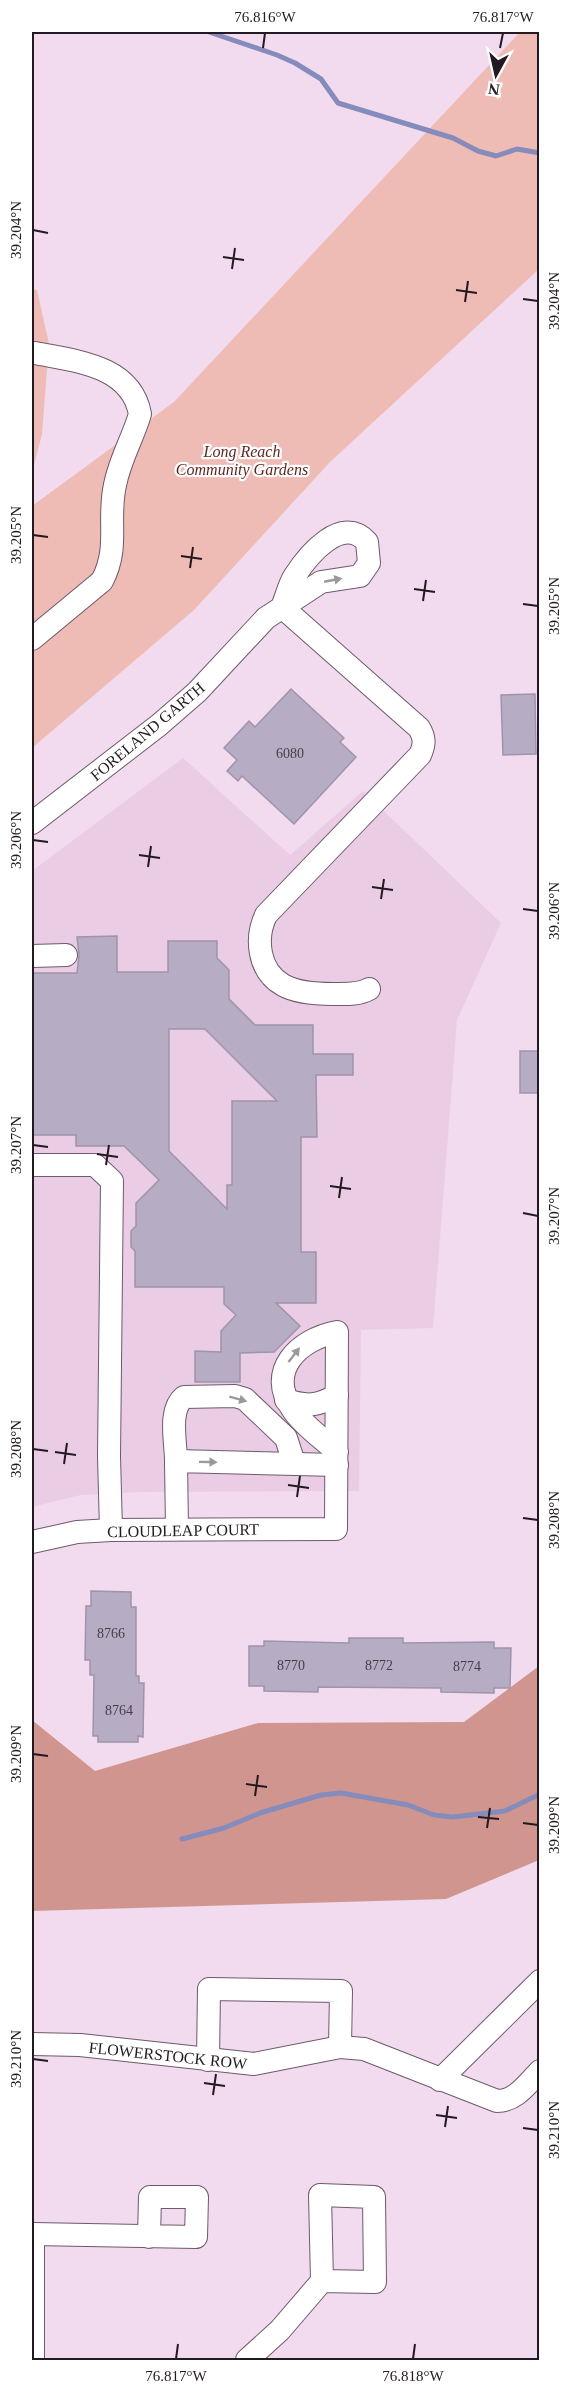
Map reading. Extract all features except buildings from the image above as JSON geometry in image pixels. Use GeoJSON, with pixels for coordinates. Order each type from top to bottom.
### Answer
{"type":"FeatureCollection","features":[{"type":"Feature","properties":{"kind":"street"},"geometry":{"type":"LineString","coordinates":[[32,639],[102,581],[109,569],[113,553],[111,503],[114,486],[119,465],[140,414],[132,392],[104,369],[35,353]]}},
{"type":"Feature","properties":{"kind":"street","name":"FORELAND GARTH"},"geometry":{"type":"LineString","coordinates":[[32,823],[159,725],[197,692],[266,618],[282,607],[419,728],[424,737],[420,755],[266,915],[260,928],[262,961],[282,985],[316,994],[346,994],[369,989]]}},
{"type":"Feature","properties":{"kind":"street"},"geometry":{"type":"LineString","coordinates":[[32,956],[66,955]]}},
{"type":"Feature","properties":{"kind":"street"},"geometry":{"type":"LineString","coordinates":[[32,1165],[95,1165],[112,1181],[109,1456],[111,1530]]}},
{"type":"Feature","properties":{"kind":"street"},"geometry":{"type":"LineString","coordinates":[[338,1332],[337,1395],[337,1458],[294,1413],[286,1400],[284,1377],[289,1359],[297,1349],[313,1338],[338,1332]]}},
{"type":"Feature","properties":{"kind":"street"},"geometry":{"type":"LineString","coordinates":[[286,1400],[305,1406],[314,1406],[337,1395]]}},
{"type":"Feature","properties":{"kind":"street"},"geometry":{"type":"LineString","coordinates":[[177,1529],[175,1415],[179,1401],[184,1397],[235,1396],[245,1399],[286,1438],[294,1463]]}},
{"type":"Feature","properties":{"kind":"street"},"geometry":{"type":"LineString","coordinates":[[176,1461],[294,1463],[337,1458]]}},
{"type":"Feature","properties":{"kind":"street","name":"CLOUDLEAP COURT"},"geometry":{"type":"LineString","coordinates":[[32,1542],[77,1532],[111,1530],[336,1529],[337,1458]]}},
{"type":"Feature","properties":{"kind":"street"},"geometry":{"type":"LineString","coordinates":[[440,2080],[540,1980]]}},
{"type":"Feature","properties":{"kind":"street"},"geometry":{"type":"LineString","coordinates":[[208,2060],[209,1989],[341,1991],[340,2047]]}},
{"type":"Feature","properties":{"kind":"street","name":"FLOWERSTOCK ROW"},"geometry":{"type":"LineString","coordinates":[[32,2044],[80,2045],[254,2064],[340,2047],[364,2049],[487,2100],[507,2101],[540,2071]]}},
{"type":"Feature","properties":{"kind":"street"},"geometry":{"type":"LineString","coordinates":[[33,2361],[33,2234],[149,2236]]}},
{"type":"Feature","properties":{"kind":"street"},"geometry":{"type":"LineString","coordinates":[[247,2361],[280,2330],[322,2281]]}},
{"type":"Feature","properties":{"kind":"shaded area"},"geometry":{"type":"Polygon","coordinates":[[[183,758],[290,855],[363,791],[501,923],[457,1020],[433,1328],[361,1330],[359,1491],[140,1492],[81,1495],[32,1507],[32,871],[183,758]]]}},
{"type":"Feature","properties":{"kind":"shaded area"},"geometry":{"type":"Polygon","coordinates":[[[539,1666],[539,1860],[446,1899],[32,1911],[32,1720],[95,1771],[258,1723],[464,1722],[539,1666]]]}},
{"type":"Feature","properties":{"kind":"green space","name":"Long Reach Community Gardens"},"geometry":{"type":"Polygon","coordinates":[[[520,32],[539,32],[539,269],[330,462],[194,610],[32,748],[32,506],[174,402],[520,32]]]}},
{"type":"Feature","properties":{"kind":"green space"},"geometry":{"type":"Polygon","coordinates":[[[32,289],[37,290],[49,344],[42,434],[32,473],[32,289]]]}},
{"type":"Feature","properties":{"kind":"waterway"},"geometry":{"type":"LineString","coordinates":[[209,32],[295,63],[321,79],[338,103],[453,138],[478,151],[496,156],[517,149],[540,153]]}},
{"type":"Feature","properties":{"kind":"waterway"},"geometry":{"type":"LineString","coordinates":[[182,1839],[224,1828],[260,1813],[321,1795],[341,1793],[408,1805],[434,1815],[453,1817],[505,1811],[540,1794]]}}]}
